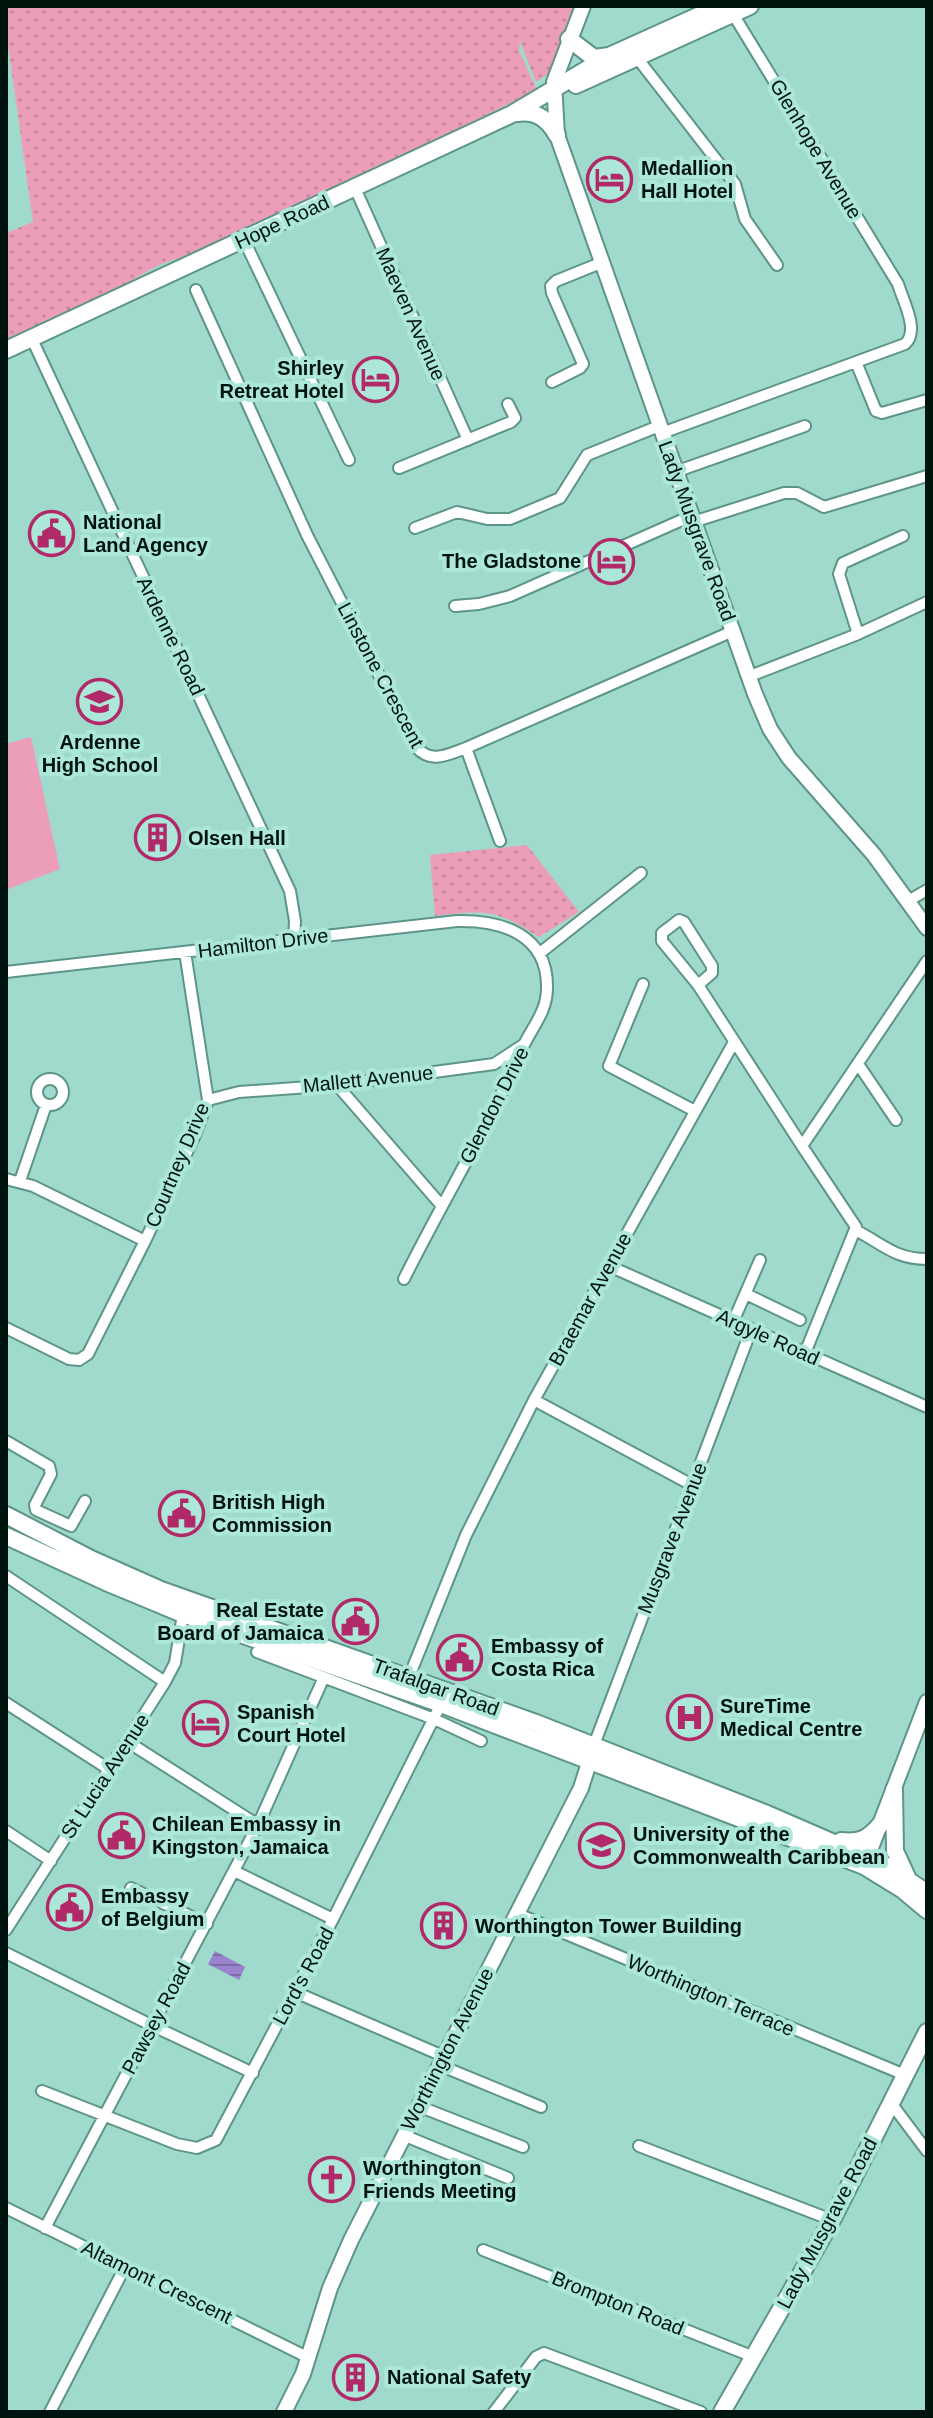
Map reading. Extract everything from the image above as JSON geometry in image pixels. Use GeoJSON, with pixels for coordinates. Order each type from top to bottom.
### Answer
{"type":"FeatureCollection","features":[{"type":"Feature","properties":{"kind":"main road","name":"Lady Musgrave Road"},"geometry":{"type":"LineString","coordinates":[[583,6],[556,74],[557,135],[733,631],[770,729],[789,758],[874,855],[927,928]]}},
{"type":"Feature","properties":{"kind":"main road","name":"Hope Road"},"geometry":{"type":"LineString","coordinates":[[6,350],[512,114],[609,56],[727,10],[750,6]]}},
{"type":"Feature","properties":{"kind":"main road","name":"Hope Road"},"geometry":{"type":"LineString","coordinates":[[555,90],[583,83],[638,59],[727,10]]}},
{"type":"Feature","properties":{"kind":"main road"},"geometry":{"type":"LineString","coordinates":[[569,39],[594,58],[609,56]]}},
{"type":"Feature","properties":{"kind":"main road"},"geometry":{"type":"LineString","coordinates":[[512,114],[534,113],[552,125],[557,135]]}},
{"type":"Feature","properties":{"kind":"main road","name":"Trafalgar Road"},"geometry":{"type":"LineString","coordinates":[[6,1515],[131,1578],[409,1677],[866,1861]]}},
{"type":"Feature","properties":{"kind":"main road"},"geometry":{"type":"LineString","coordinates":[[6,1536],[183,1614]]}},
{"type":"Feature","properties":{"kind":"main road","name":"Trafalgar Road"},"geometry":{"type":"LineString","coordinates":[[183,1614],[438,1712],[592,1753],[820,1836],[866,1861]]}},
{"type":"Feature","properties":{"kind":"main road"},"geometry":{"type":"LineString","coordinates":[[866,1861],[927,1702]]}},
{"type":"Feature","properties":{"kind":"main road","name":"Worthington Avenue"},"geometry":{"type":"LineString","coordinates":[[284,2412],[303,2374],[330,2288],[403,2135],[581,1788],[592,1753]]}},
{"type":"Feature","properties":{"kind":"main road"},"geometry":{"type":"LineString","coordinates":[[894,1790],[895,1851],[907,1877]]}},
{"type":"Feature","properties":{"kind":"main road"},"geometry":{"type":"LineString","coordinates":[[820,1836],[857,1842],[869,1838],[880,1825]]}},
{"type":"Feature","properties":{"kind":"main road"},"geometry":{"type":"LineString","coordinates":[[866,1861],[907,1877],[927,1893]]}},
{"type":"Feature","properties":{"kind":"main road"},"geometry":{"type":"LineString","coordinates":[[866,1861],[927,1910]]}},
{"type":"Feature","properties":{"kind":"main road","name":"Lady Musgrave Road"},"geometry":{"type":"LineString","coordinates":[[722,2412],[832,2220],[927,2032]]}},
{"type":"Feature","properties":{"kind":"street","name":"Glenhope Avenue"},"geometry":{"type":"LineString","coordinates":[[727,10],[898,284],[912,331],[910,340],[856,362]]}},
{"type":"Feature","properties":{"kind":"street"},"geometry":{"type":"LineString","coordinates":[[638,59],[735,184],[745,219],[777,265]]}},
{"type":"Feature","properties":{"kind":"street","name":"Maeven Avenue"},"geometry":{"type":"LineString","coordinates":[[355,188],[468,440]]}},
{"type":"Feature","properties":{"kind":"street"},"geometry":{"type":"LineString","coordinates":[[244,240],[349,460]]}},
{"type":"Feature","properties":{"kind":"street"},"geometry":{"type":"LineString","coordinates":[[552,382],[583,364],[551,286],[556,281],[603,262]]}},
{"type":"Feature","properties":{"kind":"street","name":"Linstone Crescent"},"geometry":{"type":"LineString","coordinates":[[196,290],[307,535],[416,747],[428,757],[436,758],[466,748],[733,631]]}},
{"type":"Feature","properties":{"kind":"street","name":"Ardenne Road"},"geometry":{"type":"LineString","coordinates":[[31,337],[290,891],[295,921],[294,939]]}},
{"type":"Feature","properties":{"kind":"street"},"geometry":{"type":"LineString","coordinates":[[415,528],[457,512],[487,519],[510,519],[560,498],[587,455],[856,362],[876,411],[882,413],[927,400]]}},
{"type":"Feature","properties":{"kind":"street"},"geometry":{"type":"LineString","coordinates":[[399,468],[514,420],[508,404]]}},
{"type":"Feature","properties":{"kind":"street"},"geometry":{"type":"LineString","coordinates":[[675,472],[805,426]]}},
{"type":"Feature","properties":{"kind":"street"},"geometry":{"type":"LineString","coordinates":[[455,606],[510,596],[692,519],[784,493],[797,493],[824,507],[927,476]]}},
{"type":"Feature","properties":{"kind":"street"},"geometry":{"type":"LineString","coordinates":[[858,634],[839,574],[843,563],[903,536]]}},
{"type":"Feature","properties":{"kind":"street"},"geometry":{"type":"LineString","coordinates":[[750,676],[858,634],[927,602]]}},
{"type":"Feature","properties":{"kind":"street"},"geometry":{"type":"LineString","coordinates":[[466,748],[500,841]]}},
{"type":"Feature","properties":{"kind":"street"},"geometry":{"type":"LineString","coordinates":[[540,953],[641,873]]}},
{"type":"Feature","properties":{"kind":"street"},"geometry":{"type":"LineString","coordinates":[[908,901],[927,890]]}},
{"type":"Feature","properties":{"kind":"street","name":"Hamilton Drive"},"geometry":{"type":"LineString","coordinates":[[6,972],[485,920],[518,932],[540,953]]}},
{"type":"Feature","properties":{"kind":"street"},"geometry":{"type":"LineString","coordinates":[[698,985],[712,973],[712,966],[684,922],[679,920],[661,936],[698,985],[852,1218],[855,1230],[805,1353]]}},
{"type":"Feature","properties":{"kind":"street","name":"Courtney Drive"},"geometry":{"type":"LineString","coordinates":[[6,1328],[59,1356],[79,1360],[88,1354],[145,1241],[195,1135],[208,1100],[185,952]]}},
{"type":"Feature","properties":{"kind":"street","name":"Glendon Drive"},"geometry":{"type":"LineString","coordinates":[[404,1279],[511,1078],[523,1045],[543,1010],[547,988],[540,953]]}},
{"type":"Feature","properties":{"kind":"street"},"geometry":{"type":"LineString","coordinates":[[802,1146],[927,961]]}},
{"type":"Feature","properties":{"kind":"street"},"geometry":{"type":"LineString","coordinates":[[643,984],[609,1066],[695,1111]]}},
{"type":"Feature","properties":{"kind":"street","name":"Braemar Avenue"},"geometry":{"type":"LineString","coordinates":[[409,1677],[466,1535],[534,1400],[734,1042]]}},
{"type":"Feature","properties":{"kind":"street","name":"Mallett Avenue"},"geometry":{"type":"LineString","coordinates":[[208,1100],[239,1092],[337,1085],[494,1064],[523,1045]]}},
{"type":"Feature","properties":{"kind":"street"},"geometry":{"type":"LineString","coordinates":[[858,1064],[896,1120]]}},
{"type":"Feature","properties":{"kind":"street"},"geometry":{"type":"LineString","coordinates":[[337,1085],[441,1205]]}},
{"type":"Feature","properties":{"kind":"street"},"geometry":{"type":"LineString","coordinates":[[20,1181],[46,1105]]}},
{"type":"Feature","properties":{"kind":"street"},"geometry":{"type":"LineString","coordinates":[[6,1179],[20,1181],[145,1241]]}},
{"type":"Feature","properties":{"kind":"street"},"geometry":{"type":"LineString","coordinates":[[855,1230],[888,1251],[908,1258],[927,1259]]}},
{"type":"Feature","properties":{"kind":"street"},"geometry":{"type":"LineString","coordinates":[[733,1322],[760,1260]]}},
{"type":"Feature","properties":{"kind":"street","name":"Argyle Road"},"geometry":{"type":"LineString","coordinates":[[609,1266],[927,1407]]}},
{"type":"Feature","properties":{"kind":"street"},"geometry":{"type":"LineString","coordinates":[[746,1294],[800,1320]]}},
{"type":"Feature","properties":{"kind":"street","name":"Musgrave Avenue"},"geometry":{"type":"LineString","coordinates":[[592,1753],[751,1330]]}},
{"type":"Feature","properties":{"kind":"street"},"geometry":{"type":"LineString","coordinates":[[534,1400],[692,1485]]}},
{"type":"Feature","properties":{"kind":"street"},"geometry":{"type":"LineString","coordinates":[[6,1441],[49,1466],[51,1474],[35,1505],[36,1510],[71,1526],[85,1501]]}},
{"type":"Feature","properties":{"kind":"street"},"geometry":{"type":"LineString","coordinates":[[6,1576],[165,1682]]}},
{"type":"Feature","properties":{"kind":"street","name":"St Lucia Avenue"},"geometry":{"type":"LineString","coordinates":[[6,1930],[165,1682],[175,1663],[183,1614]]}},
{"type":"Feature","properties":{"kind":"street"},"geometry":{"type":"LineString","coordinates":[[257,1652],[324,1677],[438,1712],[481,1741]]}},
{"type":"Feature","properties":{"kind":"street","name":"Pawsey Road"},"geometry":{"type":"LineString","coordinates":[[45,2228],[258,1825],[324,1677]]}},
{"type":"Feature","properties":{"kind":"street"},"geometry":{"type":"LineString","coordinates":[[6,1703],[110,1770]]}},
{"type":"Feature","properties":{"kind":"street","name":"Lord's Road"},"geometry":{"type":"LineString","coordinates":[[42,2091],[177,2144],[197,2148],[216,2140],[438,1712]]}},
{"type":"Feature","properties":{"kind":"street"},"geometry":{"type":"LineString","coordinates":[[128,1742],[258,1825]]}},
{"type":"Feature","properties":{"kind":"street"},"geometry":{"type":"LineString","coordinates":[[6,1831],[51,1861]]}},
{"type":"Feature","properties":{"kind":"street"},"geometry":{"type":"LineString","coordinates":[[234,1871],[333,1919]]}},
{"type":"Feature","properties":{"kind":"street"},"geometry":{"type":"LineString","coordinates":[[131,1888],[207,1924]]}},
{"type":"Feature","properties":{"kind":"street","name":"Worthington Terrace"},"geometry":{"type":"LineString","coordinates":[[518,1914],[905,2075]]}},
{"type":"Feature","properties":{"kind":"street"},"geometry":{"type":"LineString","coordinates":[[6,1953],[253,2073]]}},
{"type":"Feature","properties":{"kind":"street"},"geometry":{"type":"LineString","coordinates":[[295,1992],[541,2107]]}},
{"type":"Feature","properties":{"kind":"street"},"geometry":{"type":"LineString","coordinates":[[891,2103],[927,2151]]}},
{"type":"Feature","properties":{"kind":"street"},"geometry":{"type":"LineString","coordinates":[[418,2106],[523,2147]]}},
{"type":"Feature","properties":{"kind":"street"},"geometry":{"type":"LineString","coordinates":[[403,2135],[508,2178]]}},
{"type":"Feature","properties":{"kind":"street"},"geometry":{"type":"LineString","coordinates":[[639,2146],[832,2220]]}},
{"type":"Feature","properties":{"kind":"street","name":"Altamont Crescent"},"geometry":{"type":"LineString","coordinates":[[6,2208],[307,2357]]}},
{"type":"Feature","properties":{"kind":"street","name":"Brompton Road"},"geometry":{"type":"LineString","coordinates":[[483,2250],[754,2357]]}},
{"type":"Feature","properties":{"kind":"street"},"geometry":{"type":"LineString","coordinates":[[50,2412],[125,2267]]}},
{"type":"Feature","properties":{"kind":"street"},"geometry":{"type":"LineString","coordinates":[[494,2412],[536,2357],[544,2353],[701,2412]]}},
{"type":"Feature","properties":{"kind":"shaded area"},"geometry":{"type":"Polygon","coordinates":[[[6,6],[574,6],[552,71],[536,82],[520,41],[519,51],[537,90],[200,256],[175,259],[154,268],[6,345],[6,233],[33,222],[6,31],[6,6]]]}},
{"type":"Feature","properties":{"kind":"shaded area"},"geometry":{"type":"Polygon","coordinates":[[[31,737],[60,869],[6,890],[6,744],[31,737]]]}},
{"type":"Feature","properties":{"kind":"shaded area"},"geometry":{"type":"Polygon","coordinates":[[[527,845],[579,912],[539,937],[500,916],[466,913],[435,916],[430,855],[527,845]]]}},
{"type":"Feature","properties":{"kind":"shaded area"},"geometry":{"type":"Polygon","coordinates":[[[215,1951],[245,1967],[239,1980],[208,1964],[215,1951]]]}},
{"type":"Feature","properties":{"kind":"place","name":"Medallion Hall Hotel"},"geometry":{"type":"Point","coordinates":[610,179]}},
{"type":"Feature","properties":{"kind":"place","name":"Shirley Retreat Hotel"},"geometry":{"type":"Point","coordinates":[375,380]}},
{"type":"Feature","properties":{"kind":"place","name":"National Land Agency"},"geometry":{"type":"Point","coordinates":[52,533]}},
{"type":"Feature","properties":{"kind":"place","name":"The Gladstone"},"geometry":{"type":"Point","coordinates":[612,561]}},
{"type":"Feature","properties":{"kind":"place","name":"Ardenne High School"},"geometry":{"type":"Point","coordinates":[100,702]}},
{"type":"Feature","properties":{"kind":"place","name":"Olsen Hall"},"geometry":{"type":"Point","coordinates":[157,838]}},
{"type":"Feature","properties":{"kind":"place","name":"British High Commission"},"geometry":{"type":"Point","coordinates":[181,1513]}},
{"type":"Feature","properties":{"kind":"place","name":"Real Estate Board of Jamaica"},"geometry":{"type":"Point","coordinates":[355,1621]}},
{"type":"Feature","properties":{"kind":"place","name":"Embassy of Costa Rica"},"geometry":{"type":"Point","coordinates":[460,1657]}},
{"type":"Feature","properties":{"kind":"place","name":"SureTime Medical Centre"},"geometry":{"type":"Point","coordinates":[689,1717]}},
{"type":"Feature","properties":{"kind":"place","name":"Spanish Court Hotel"},"geometry":{"type":"Point","coordinates":[206,1724]}},
{"type":"Feature","properties":{"kind":"place","name":"Chilean Embassy in Kingston, Jamaica"},"geometry":{"type":"Point","coordinates":[121,1836]}},
{"type":"Feature","properties":{"kind":"place","name":"University of the Commonwealth Caribbean"},"geometry":{"type":"Point","coordinates":[602,1846]}},
{"type":"Feature","properties":{"kind":"place","name":"Embassy of Belgium"},"geometry":{"type":"Point","coordinates":[70,1907]}},
{"type":"Feature","properties":{"kind":"place","name":"Worthington Tower Building"},"geometry":{"type":"Point","coordinates":[444,1926]}},
{"type":"Feature","properties":{"kind":"place","name":"Worthington Friends Meeting"},"geometry":{"type":"Point","coordinates":[332,2179]}},
{"type":"Feature","properties":{"kind":"place","name":"National Safety"},"geometry":{"type":"Point","coordinates":[356,2377]}}]}
